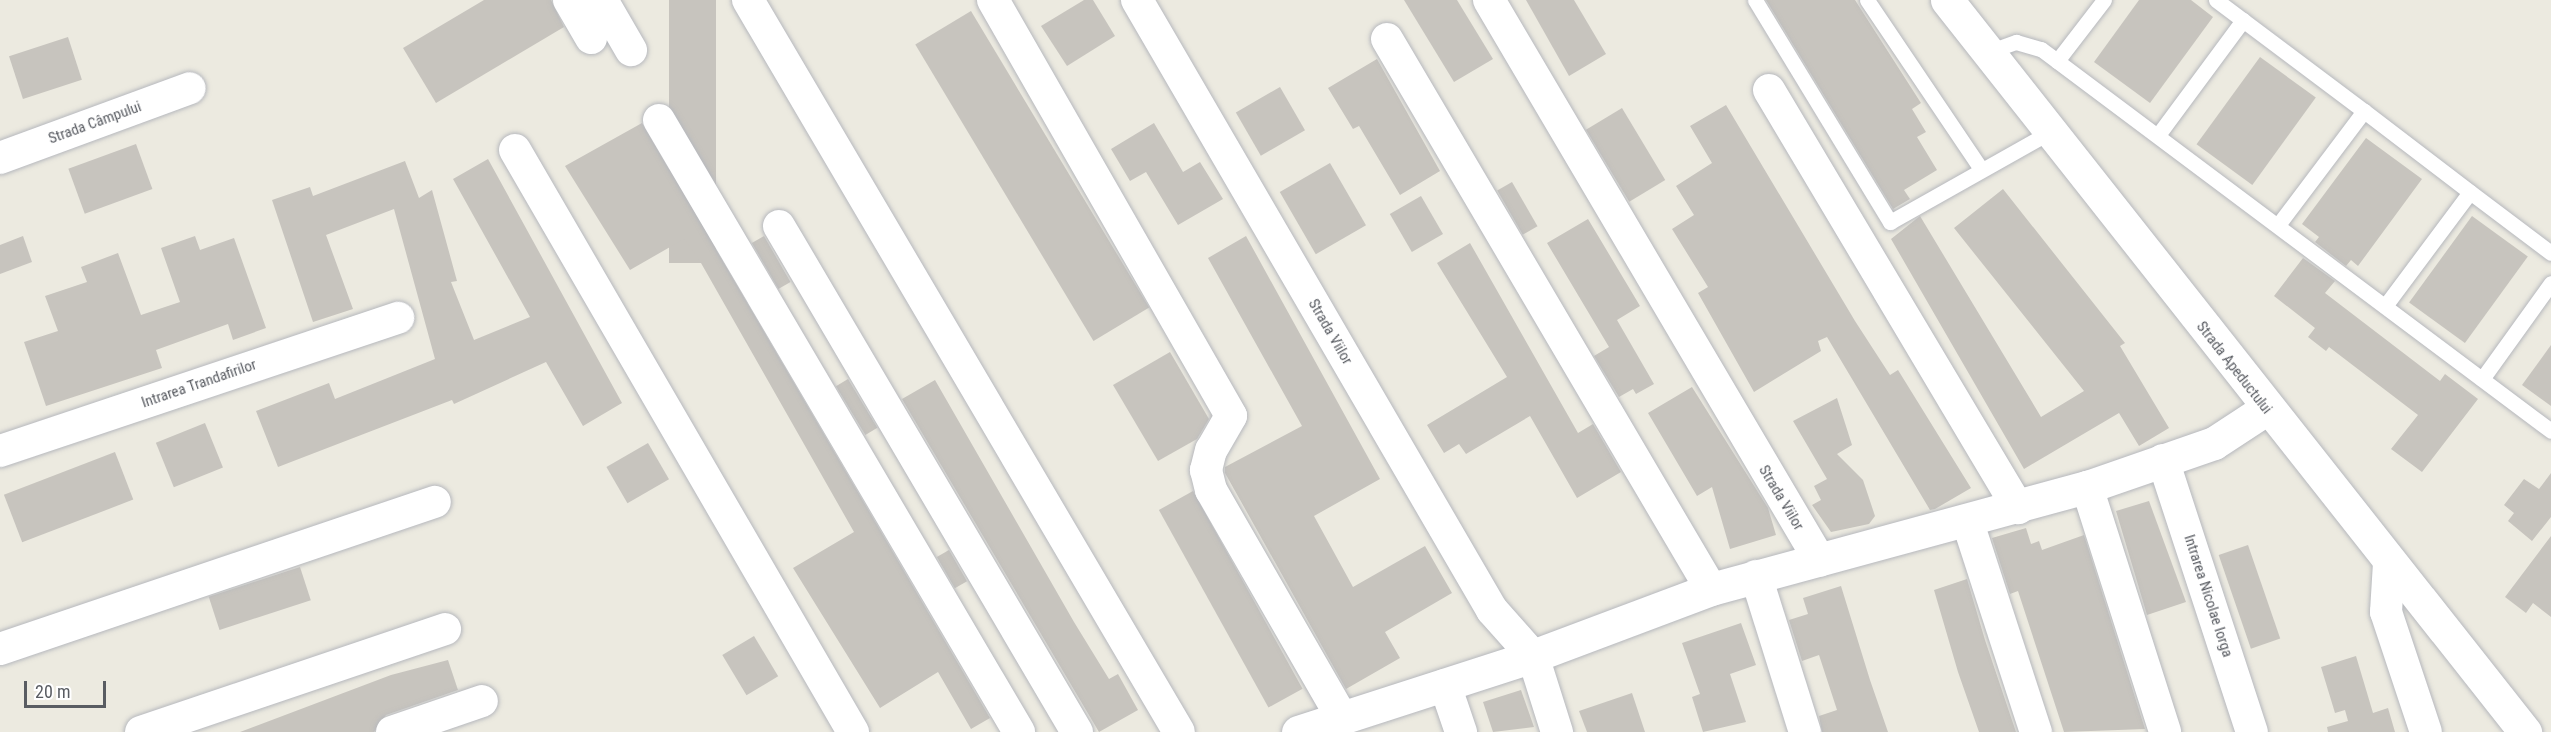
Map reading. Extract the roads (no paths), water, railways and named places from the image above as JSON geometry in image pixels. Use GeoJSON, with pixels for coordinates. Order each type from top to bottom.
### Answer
{"type":"FeatureCollection","features":[{"type":"Feature","properties":{"kind":"street"},"geometry":{"type":"LineString","coordinates":[[569,0],[591,38]]}},
{"type":"Feature","properties":{"kind":"street"},"geometry":{"type":"LineString","coordinates":[[602,0],[631,50]]}},
{"type":"Feature","properties":{"kind":"street"},"geometry":{"type":"LineString","coordinates":[[748,0],[1179,732]]}},
{"type":"Feature","properties":{"kind":"street"},"geometry":{"type":"LineString","coordinates":[[993,0],[1231,416],[1211,450],[1206,470],[1211,490],[1342,718]]}},
{"type":"Feature","properties":{"kind":"street","name":"Strada Viilor"},"geometry":{"type":"LineString","coordinates":[[1137,0],[1492,610],[1533,656]]}},
{"type":"Feature","properties":{"kind":"street","name":"Strada Viilor"},"geometry":{"type":"LineString","coordinates":[[1489,0],[1820,561]]}},
{"type":"Feature","properties":{"kind":"street","name":"Strada Apeductului"},"geometry":{"type":"LineString","coordinates":[[1947,0],[2266,410],[2525,732]]}},
{"type":"Feature","properties":{"kind":"street"},"geometry":{"type":"LineString","coordinates":[[1387,39],[1712,589]]}},
{"type":"Feature","properties":{"kind":"street","name":"Strada Câmpului"},"geometry":{"type":"LineString","coordinates":[[0,158],[190,88]]}},
{"type":"Feature","properties":{"kind":"street"},"geometry":{"type":"LineString","coordinates":[[1769,90],[2018,508]]}},
{"type":"Feature","properties":{"kind":"street"},"geometry":{"type":"LineString","coordinates":[[659,120],[1019,732]]}},
{"type":"Feature","properties":{"kind":"street"},"geometry":{"type":"LineString","coordinates":[[515,150],[853,732]]}},
{"type":"Feature","properties":{"kind":"street"},"geometry":{"type":"LineString","coordinates":[[779,226],[1077,732]]}},
{"type":"Feature","properties":{"kind":"street","name":"Intrarea Trandafirilor"},"geometry":{"type":"LineString","coordinates":[[0,451],[398,318]]}},
{"type":"Feature","properties":{"kind":"street"},"geometry":{"type":"LineString","coordinates":[[1298,732],[1533,656],[1712,589],[1968,524],[2087,487],[2231,435],[2266,410]]}},
{"type":"Feature","properties":{"kind":"street","name":"Intrarea Nicolae Iorga"},"geometry":{"type":"LineString","coordinates":[[2163,460],[2252,732]]}},
{"type":"Feature","properties":{"kind":"street"},"geometry":{"type":"LineString","coordinates":[[2087,487],[2165,732]]}},
{"type":"Feature","properties":{"kind":"street"},"geometry":{"type":"LineString","coordinates":[[0,650],[435,502]]}},
{"type":"Feature","properties":{"kind":"street"},"geometry":{"type":"LineString","coordinates":[[1968,524],[2036,732]]}},
{"type":"Feature","properties":{"kind":"street"},"geometry":{"type":"LineString","coordinates":[[2389,563],[2385,612],[2426,732]]}},
{"type":"Feature","properties":{"kind":"street"},"geometry":{"type":"LineString","coordinates":[[1756,576],[1805,732]]}},
{"type":"Feature","properties":{"kind":"street"},"geometry":{"type":"LineString","coordinates":[[141,732],[445,628]]}},
{"type":"Feature","properties":{"kind":"street"},"geometry":{"type":"LineString","coordinates":[[1533,656],[1557,732]]}},
{"type":"Feature","properties":{"kind":"street"},"geometry":{"type":"LineString","coordinates":[[1445,685],[1461,732]]}},
{"type":"Feature","properties":{"kind":"street"},"geometry":{"type":"LineString","coordinates":[[392,732],[482,701]]}},
{"type":"Feature","properties":{"kind":"lane"},"geometry":{"type":"LineString","coordinates":[[1755,0],[1890,222],[2050,132]]}},
{"type":"Feature","properties":{"kind":"lane"},"geometry":{"type":"LineString","coordinates":[[1867,0],[1981,169]]}},
{"type":"Feature","properties":{"kind":"lane"},"geometry":{"type":"LineString","coordinates":[[2057,61],[2104,0]]}},
{"type":"Feature","properties":{"kind":"lane"},"geometry":{"type":"LineString","coordinates":[[2216,0],[2551,253]]}},
{"type":"Feature","properties":{"kind":"lane"},"geometry":{"type":"LineString","coordinates":[[2158,135],[2242,20]]}},
{"type":"Feature","properties":{"kind":"lane"},"geometry":{"type":"LineString","coordinates":[[1988,52],[2016,42],[2057,61],[2551,431]]}},
{"type":"Feature","properties":{"kind":"lane"},"geometry":{"type":"LineString","coordinates":[[2278,225],[2364,111]]}},
{"type":"Feature","properties":{"kind":"lane"},"geometry":{"type":"LineString","coordinates":[[2385,306],[2470,192]]}},
{"type":"Feature","properties":{"kind":"lane"},"geometry":{"type":"LineString","coordinates":[[2482,379],[2551,283]]}}]}
